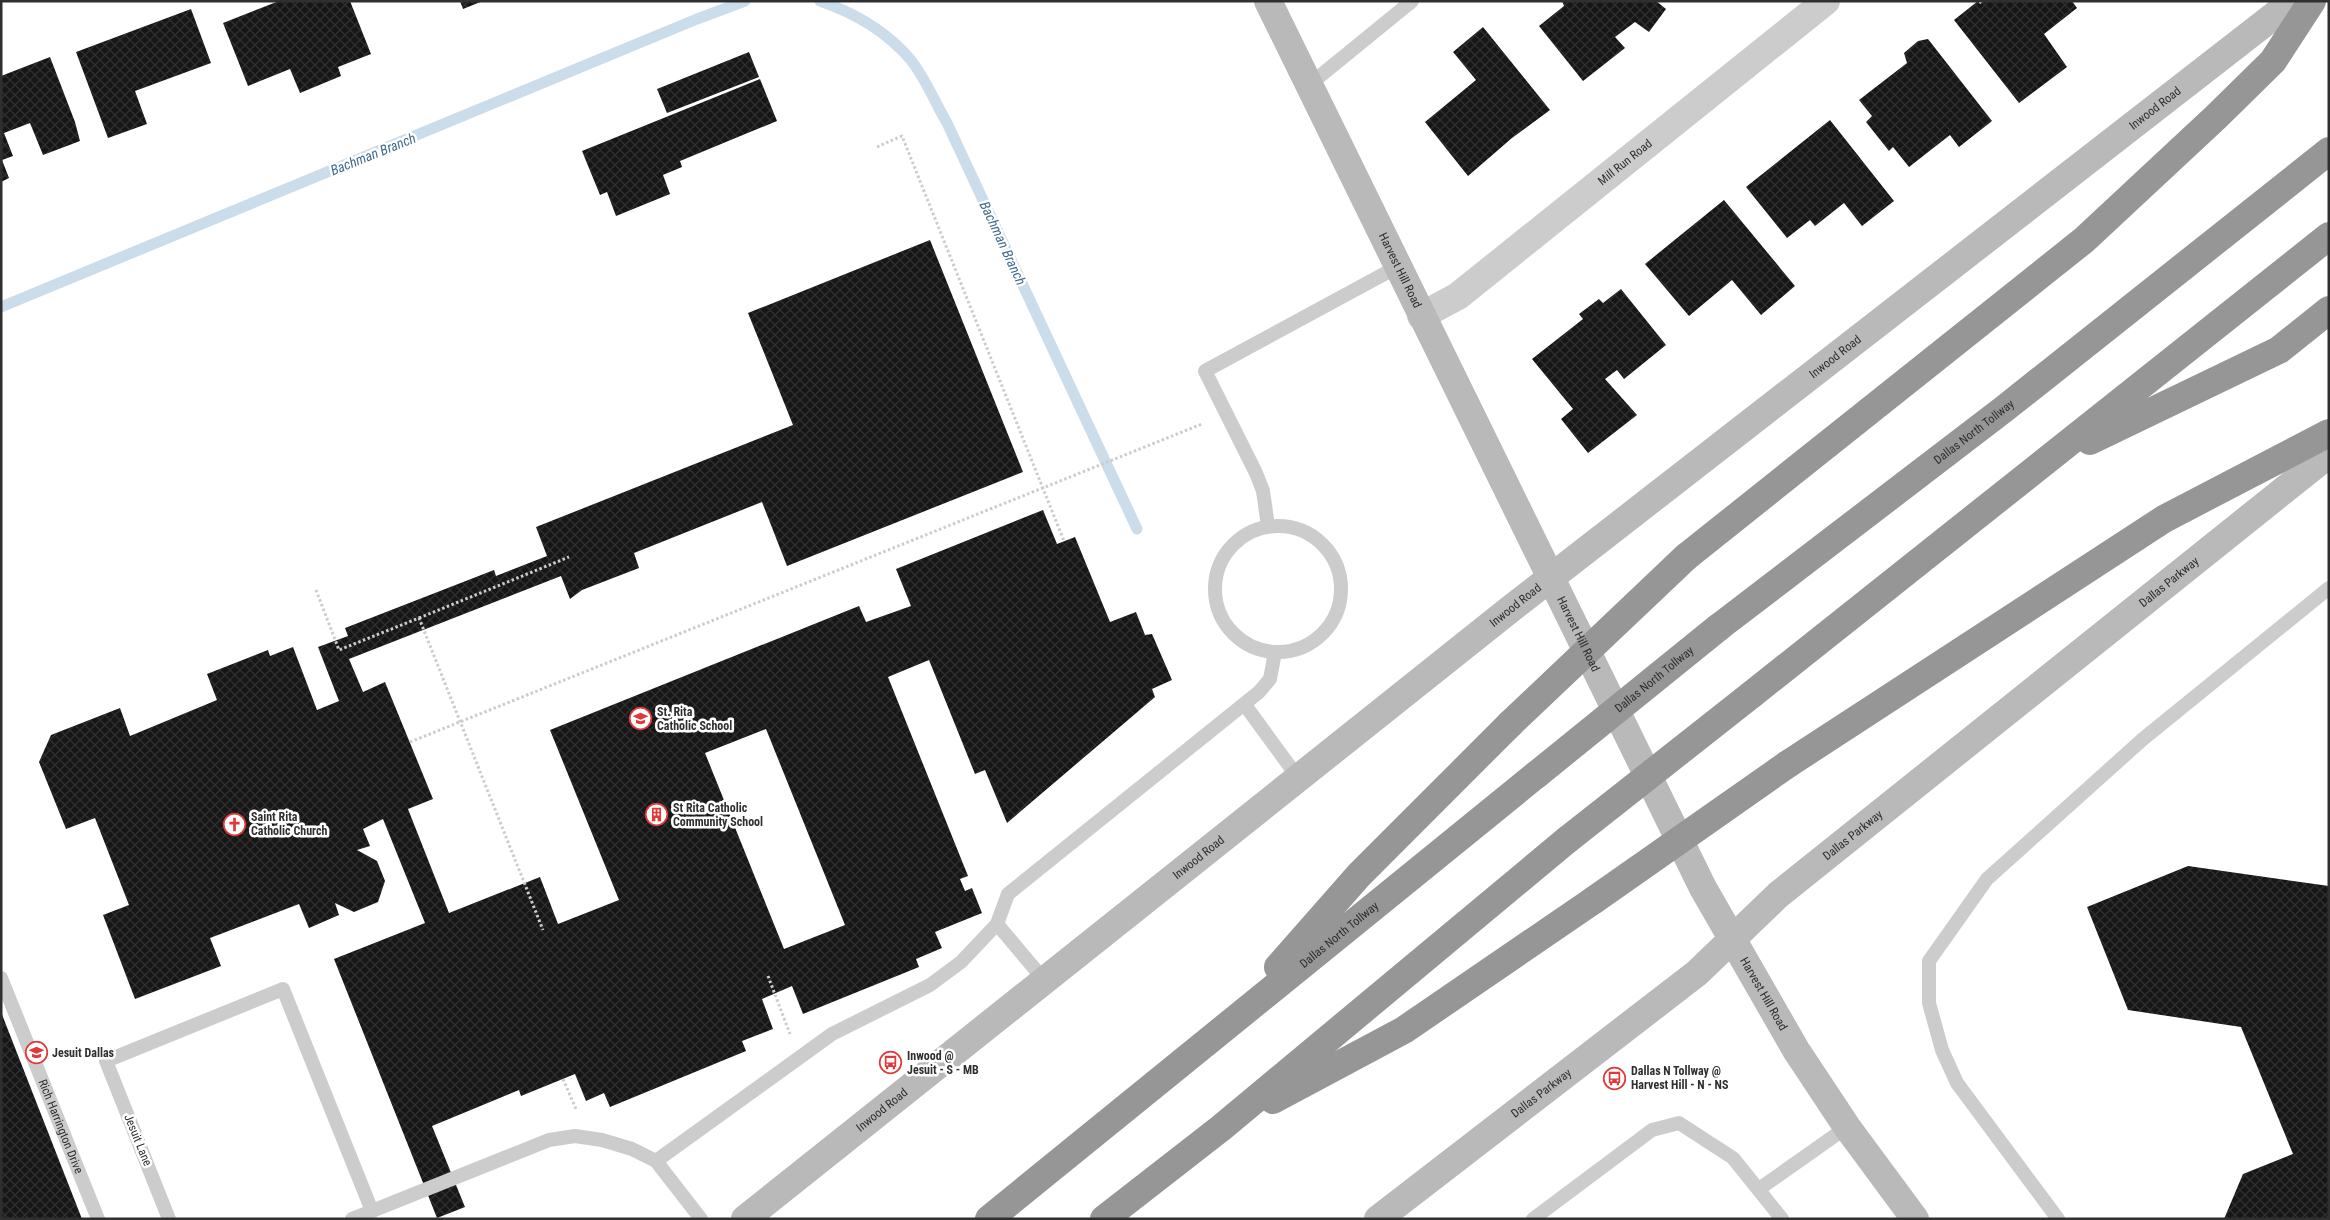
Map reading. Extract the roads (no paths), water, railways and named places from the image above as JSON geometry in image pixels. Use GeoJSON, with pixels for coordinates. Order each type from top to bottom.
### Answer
{"type":"FeatureCollection","features":[{"type":"Feature","properties":{"kind":"highway"},"geometry":{"type":"LineString","coordinates":[[1226,1025],[1359,875],[1510,724],[1686,557],[2084,240],[2273,61],[2312,1]]}},
{"type":"Feature","properties":{"kind":"highway","name":"Dallas North Tollway"},"geometry":{"type":"LineString","coordinates":[[988,1219],[1719,627],[2004,409],[2329,151]]}},
{"type":"Feature","properties":{"kind":"highway"},"geometry":{"type":"LineString","coordinates":[[1104,1219],[1220,1128],[1567,840],[2329,236]]}},
{"type":"Feature","properties":{"kind":"highway"},"geometry":{"type":"LineString","coordinates":[[2047,461],[2279,350],[2329,310]]}},
{"type":"Feature","properties":{"kind":"highway"},"geometry":{"type":"LineString","coordinates":[[1220,1128],[1404,1030],[1788,764],[2164,519],[2329,433]]}},
{"type":"Feature","properties":{"kind":"main road","name":"Harvest Hill Road"},"geometry":{"type":"LineString","coordinates":[[1268,1],[1703,888],[1796,1050],[1847,1127],[1915,1219]]}},
{"type":"Feature","properties":{"kind":"main road","name":"Inwood Road"},"geometry":{"type":"LineString","coordinates":[[745,1219],[1550,579],[2293,1]]}},
{"type":"Feature","properties":{"kind":"main road","name":"Dallas Parkway"},"geometry":{"type":"LineString","coordinates":[[1378,1219],[1697,973],[1778,896],[2329,454]]}},
{"type":"Feature","properties":{"kind":"street","name":"Mill Run Road"},"geometry":{"type":"LineString","coordinates":[[1421,316],[1458,296],[1826,1]]}},
{"type":"Feature","properties":{"kind":"lane"},"geometry":{"type":"LineString","coordinates":[[1309,85],[1412,1]]}},
{"type":"Feature","properties":{"kind":"lane"},"geometry":{"type":"LineString","coordinates":[[1268,526],[1260,482],[1205,372],[1397,267]]}},
{"type":"Feature","properties":{"kind":"lane"},"geometry":{"type":"LineString","coordinates":[[1268,526],[1288,526],[1307,532],[1323,544],[1335,560],[1341,581],[1340,603],[1332,623],[1317,639],[1298,649],[1275,652],[1254,647],[1236,636],[1222,618],[1216,599],[1216,579],[1222,560],[1234,544],[1250,532],[1268,526]]}},
{"type":"Feature","properties":{"kind":"lane"},"geometry":{"type":"LineString","coordinates":[[2058,1219],[1957,1083],[1942,1050],[1929,1003],[1929,961],[1987,879],[2143,739],[2329,588]]}},
{"type":"Feature","properties":{"kind":"lane"},"geometry":{"type":"LineString","coordinates":[[656,1161],[832,1034],[930,985],[961,962],[997,924],[1008,894],[1244,705],[1270,679],[1275,652]]}},
{"type":"Feature","properties":{"kind":"lane"},"geometry":{"type":"LineString","coordinates":[[1244,705],[1299,779]]}},
{"type":"Feature","properties":{"kind":"lane"},"geometry":{"type":"LineString","coordinates":[[997,924],[1046,981]]}},
{"type":"Feature","properties":{"kind":"lane","name":"Rich Harrington Drive"},"geometry":{"type":"LineString","coordinates":[[1,978],[98,1219]]}},
{"type":"Feature","properties":{"kind":"lane","name":"Jesuit Lane"},"geometry":{"type":"LineString","coordinates":[[169,1219],[106,1061],[283,989],[372,1211]]}},
{"type":"Feature","properties":{"kind":"lane"},"geometry":{"type":"LineString","coordinates":[[1533,1219],[1652,1130],[1679,1123],[1733,1158],[1782,1219]]}},
{"type":"Feature","properties":{"kind":"lane"},"geometry":{"type":"LineString","coordinates":[[1759,1189],[1847,1127]]}},
{"type":"Feature","properties":{"kind":"lane"},"geometry":{"type":"LineString","coordinates":[[352,1219],[549,1140],[575,1136],[602,1140],[632,1149],[656,1161],[701,1219]]}},
{"type":"Feature","properties":{"kind":"waterway","name":"Bachman Branch"},"geometry":{"type":"LineString","coordinates":[[1,307],[697,19],[745,1]]}},
{"type":"Feature","properties":{"kind":"waterway","name":"Bachman Branch"},"geometry":{"type":"LineString","coordinates":[[820,1],[858,17],[891,40],[910,59],[920,74],[947,123],[1137,529]]}},
{"type":"Feature","properties":{"kind":"place","name":"St. Rita Catholic School"},"geometry":{"type":"Point","coordinates":[641,719]}},
{"type":"Feature","properties":{"kind":"place","name":"St Rita Catholic Community School"},"geometry":{"type":"Point","coordinates":[657,815]}},
{"type":"Feature","properties":{"kind":"place","name":"Saint Rita Catholic Church"},"geometry":{"type":"Point","coordinates":[235,824]}},
{"type":"Feature","properties":{"kind":"place","name":"Jesuit Dallas"},"geometry":{"type":"Point","coordinates":[36,1053]}},
{"type":"Feature","properties":{"kind":"place","name":"Inwood @ Jesuit - S - MB"},"geometry":{"type":"Point","coordinates":[891,1063]}},
{"type":"Feature","properties":{"kind":"place","name":"Dallas N Tollway @ Harvest Hill - N - NS"},"geometry":{"type":"Point","coordinates":[1615,1078]}}]}
